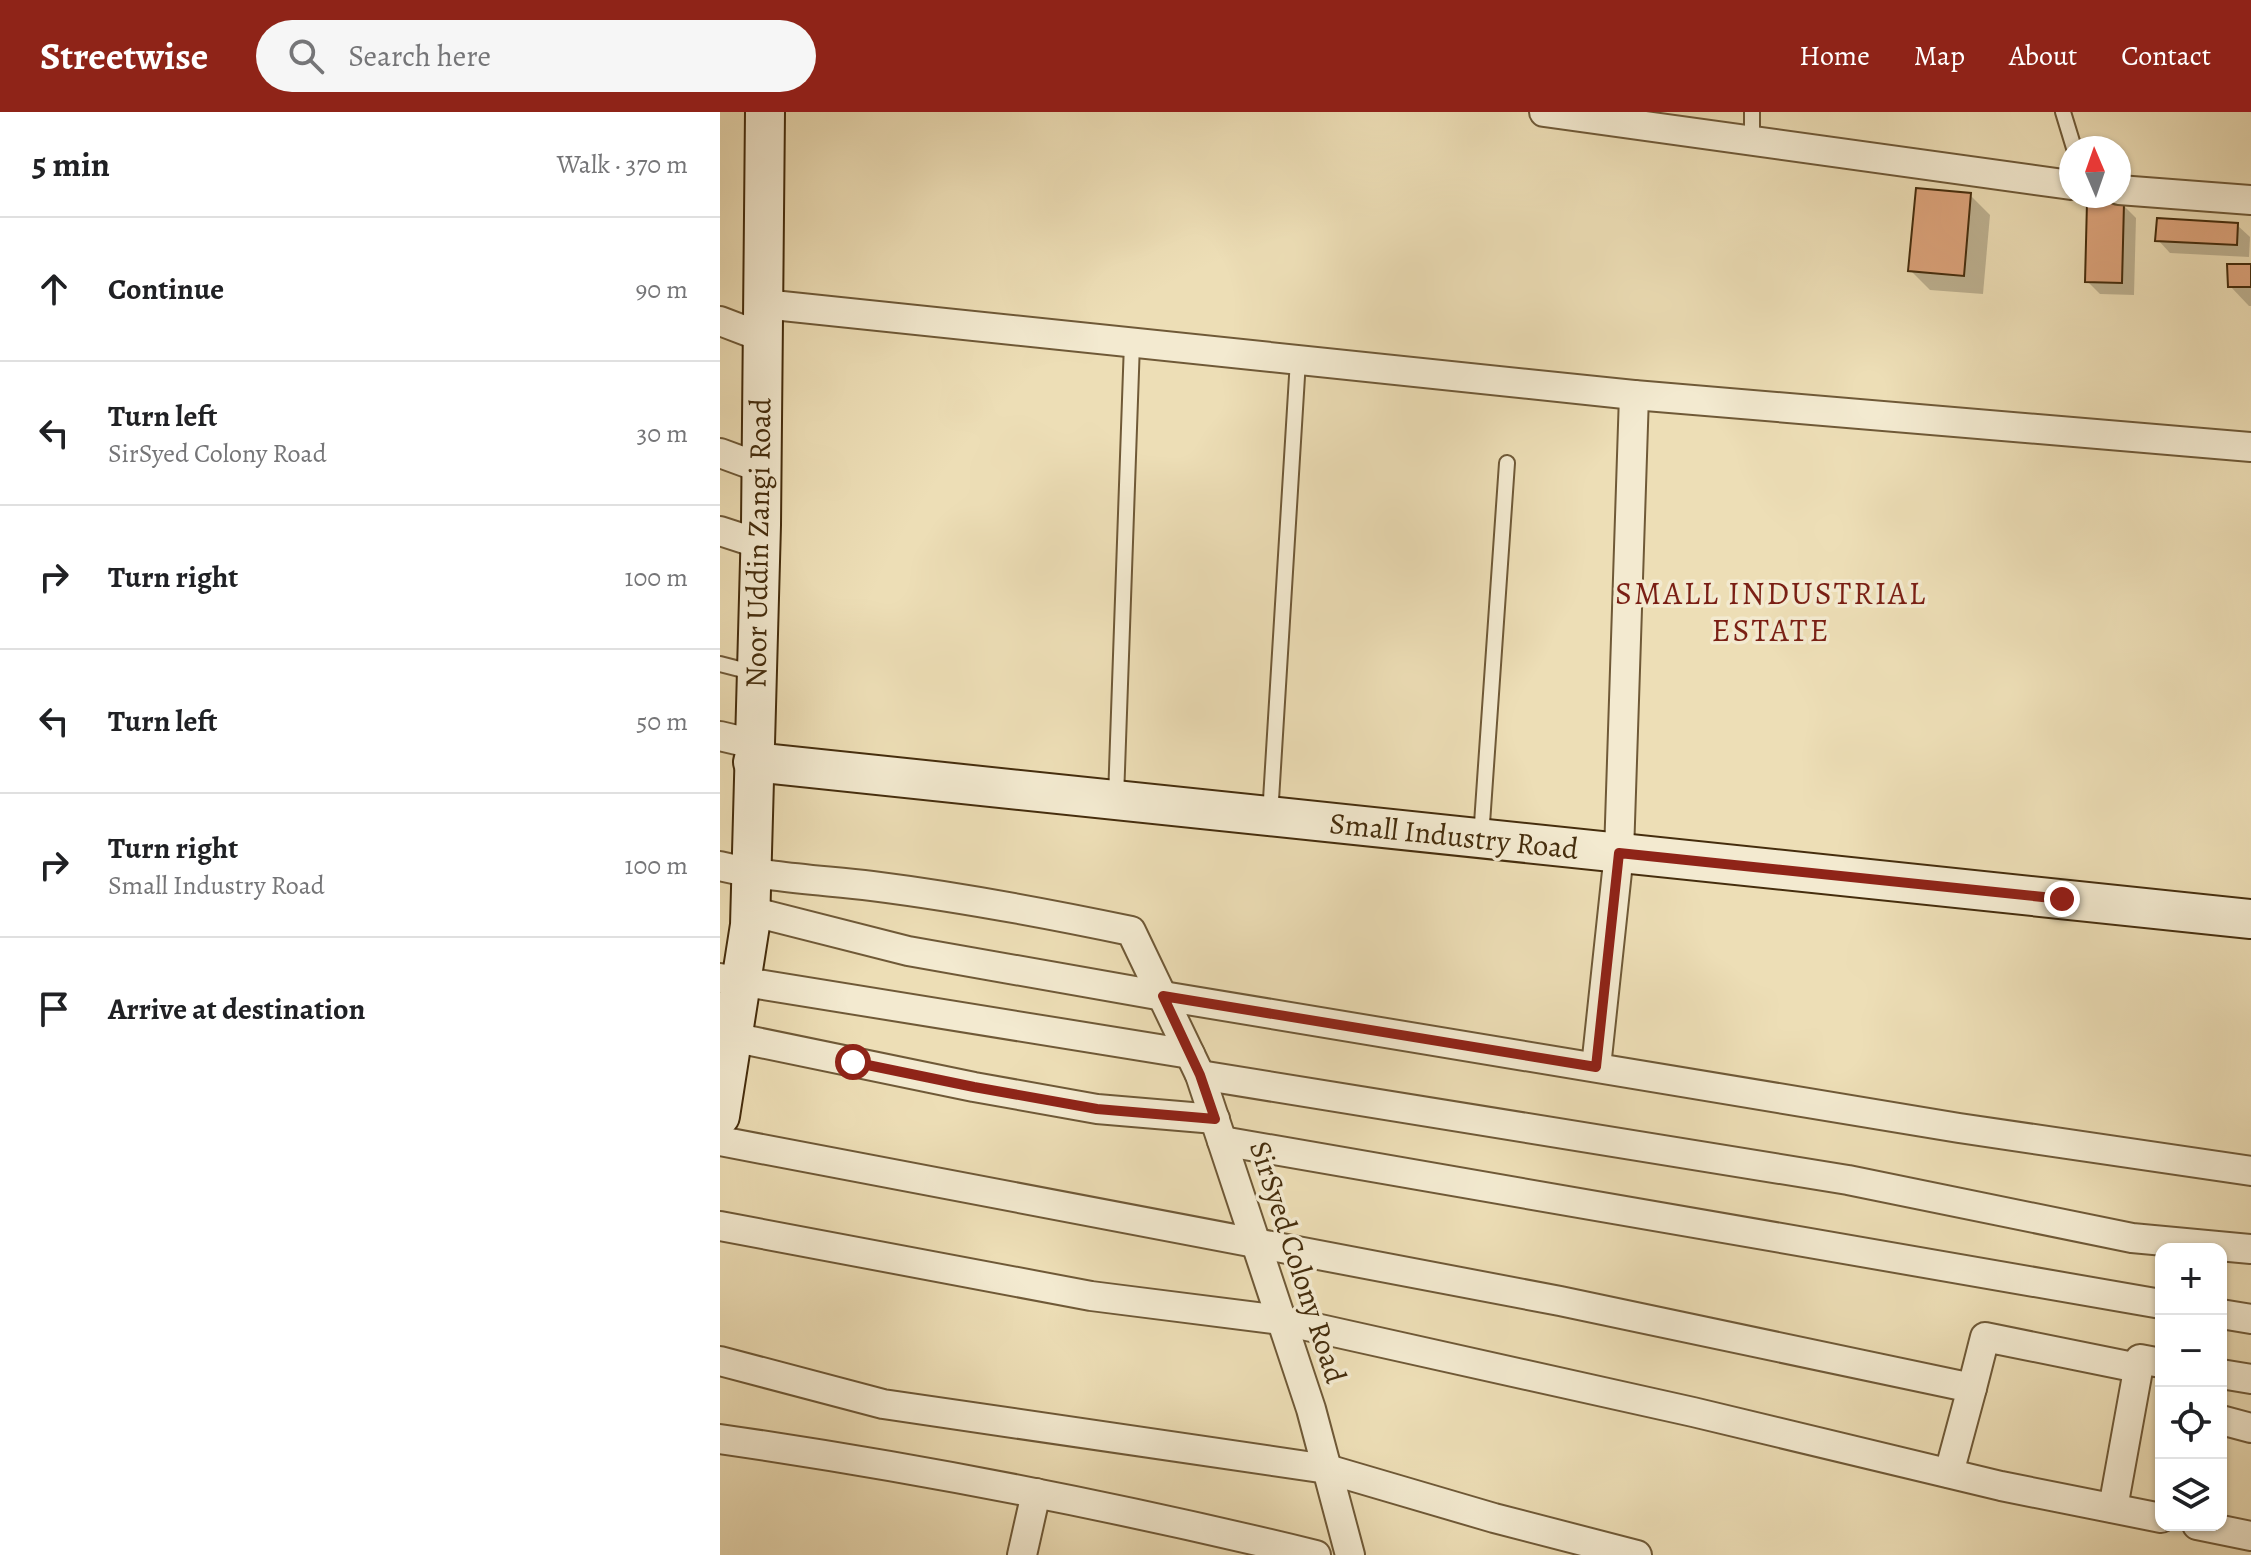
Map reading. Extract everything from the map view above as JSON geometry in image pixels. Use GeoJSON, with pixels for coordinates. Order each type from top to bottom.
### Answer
{"type":"FeatureCollection","features":[{"type":"Feature","properties":{"kind":"street","name":"Noor Uddin Zangi Road"},"geometry":{"type":"LineString","coordinates":[[720,1116],[730,980],[750,911],[735,870],[742,748],[738,668],[760,544],[765,112]]}},
{"type":"Feature","properties":{"kind":"street"},"geometry":{"type":"LineString","coordinates":[[1544,112],[2059,183]]}},
{"type":"Feature","properties":{"kind":"street"},"geometry":{"type":"LineString","coordinates":[[2131,191],[2251,200]]}},
{"type":"Feature","properties":{"kind":"street"},"geometry":{"type":"LineString","coordinates":[[720,321],[762,320],[1132,343],[1634,395],[2251,447]]}},
{"type":"Feature","properties":{"kind":"street"},"geometry":{"type":"LineString","coordinates":[[1596,1067],[1619,853],[1634,395]]}},
{"type":"Feature","properties":{"kind":"street"},"geometry":{"type":"LineString","coordinates":[[720,453],[761,468]]}},
{"type":"Feature","properties":{"kind":"street"},"geometry":{"type":"LineString","coordinates":[[720,531],[760,544]]}},
{"type":"Feature","properties":{"kind":"street","name":"Small Industry Road"},"geometry":{"type":"LineString","coordinates":[[742,748],[1115,800],[2251,919]]}},
{"type":"Feature","properties":{"kind":"street","name":"SirSyed Colony Road"},"geometry":{"type":"LineString","coordinates":[[735,870],[873,886],[1031,910],[1131,931],[1195,1064],[1311,1409],[1350,1555]]}},
{"type":"Feature","properties":{"kind":"street"},"geometry":{"type":"LineString","coordinates":[[750,911],[908,951],[1163,996],[1959,1128],[2251,1171]]}},
{"type":"Feature","properties":{"kind":"street"},"geometry":{"type":"LineString","coordinates":[[730,980],[1848,1180],[2132,1238],[2251,1249]]}},
{"type":"Feature","properties":{"kind":"street"},"geometry":{"type":"LineString","coordinates":[[727,1053],[974,1087],[2155,1303]]}},
{"type":"Feature","properties":{"kind":"street"},"geometry":{"type":"LineString","coordinates":[[720,1141],[1560,1301],[1972,1388]]}},
{"type":"Feature","properties":{"kind":"street"},"geometry":{"type":"LineString","coordinates":[[720,1226],[1091,1296],[1280,1320],[1949,1473],[2155,1517]]}},
{"type":"Feature","properties":{"kind":"street"},"geometry":{"type":"LineString","coordinates":[[2227,1315],[2251,1319]]}},
{"type":"Feature","properties":{"kind":"street"},"geometry":{"type":"LineString","coordinates":[[1949,1473],[1985,1337],[2150,1366],[2113,1508]]}},
{"type":"Feature","properties":{"kind":"street"},"geometry":{"type":"LineString","coordinates":[[720,1361],[883,1404],[1327,1469],[1494,1518],[1637,1555]]}},
{"type":"Feature","properties":{"kind":"street"},"geometry":{"type":"LineString","coordinates":[[2227,1375],[2251,1379]]}},
{"type":"Feature","properties":{"kind":"street"},"geometry":{"type":"LineString","coordinates":[[2227,1422],[2251,1428]]}},
{"type":"Feature","properties":{"kind":"street"},"geometry":{"type":"LineString","coordinates":[[720,1439],[856,1458],[1036,1493],[1250,1547],[1316,1555]]}},
{"type":"Feature","properties":{"kind":"street"},"geometry":{"type":"LineString","coordinates":[[1022,1555],[1036,1493]]}},
{"type":"Feature","properties":{"kind":"street"},"geometry":{"type":"LineString","coordinates":[[2226,1531],[2251,1536]]}},
{"type":"Feature","properties":{"kind":"lane"},"geometry":{"type":"LineString","coordinates":[[1752,112],[1752,141]]}},
{"type":"Feature","properties":{"kind":"lane"},"geometry":{"type":"LineString","coordinates":[[2063,112],[2070,136]]}},
{"type":"Feature","properties":{"kind":"lane"},"geometry":{"type":"LineString","coordinates":[[1115,800],[1132,343]]}},
{"type":"Feature","properties":{"kind":"lane"},"geometry":{"type":"LineString","coordinates":[[1270,816],[1298,360]]}},
{"type":"Feature","properties":{"kind":"lane"},"geometry":{"type":"LineString","coordinates":[[1481,839],[1507,463]]}},
{"type":"Feature","properties":{"kind":"building"},"geometry":{"type":"Polygon","coordinates":[[[1916,188],[1971,193],[1964,276],[1908,271],[1916,188]]]}},
{"type":"Feature","properties":{"kind":"building"},"geometry":{"type":"Polygon","coordinates":[[[2087,208],[2124,208],[2122,283],[2085,282],[2087,208]]]}},
{"type":"Feature","properties":{"kind":"building"},"geometry":{"type":"Polygon","coordinates":[[[2157,218],[2238,223],[2237,245],[2155,241],[2157,218]]]}},
{"type":"Feature","properties":{"kind":"building"},"geometry":{"type":"Polygon","coordinates":[[[2227,264],[2251,264],[2251,287],[2228,287],[2227,264]]]}},
{"type":"Feature","properties":{"kind":"district","name":"SMALL INDUSTRIAL ESTATE"},"geometry":{"type":"Point","coordinates":[1771,612]}},
{"type":"Feature","properties":{"kind":"route"},"geometry":{"type":"LineString","coordinates":[[853,1062],[1097,1109],[1215,1119],[1200,1075],[1163,996],[1596,1067],[1619,853],[2062,899]]}}]}
